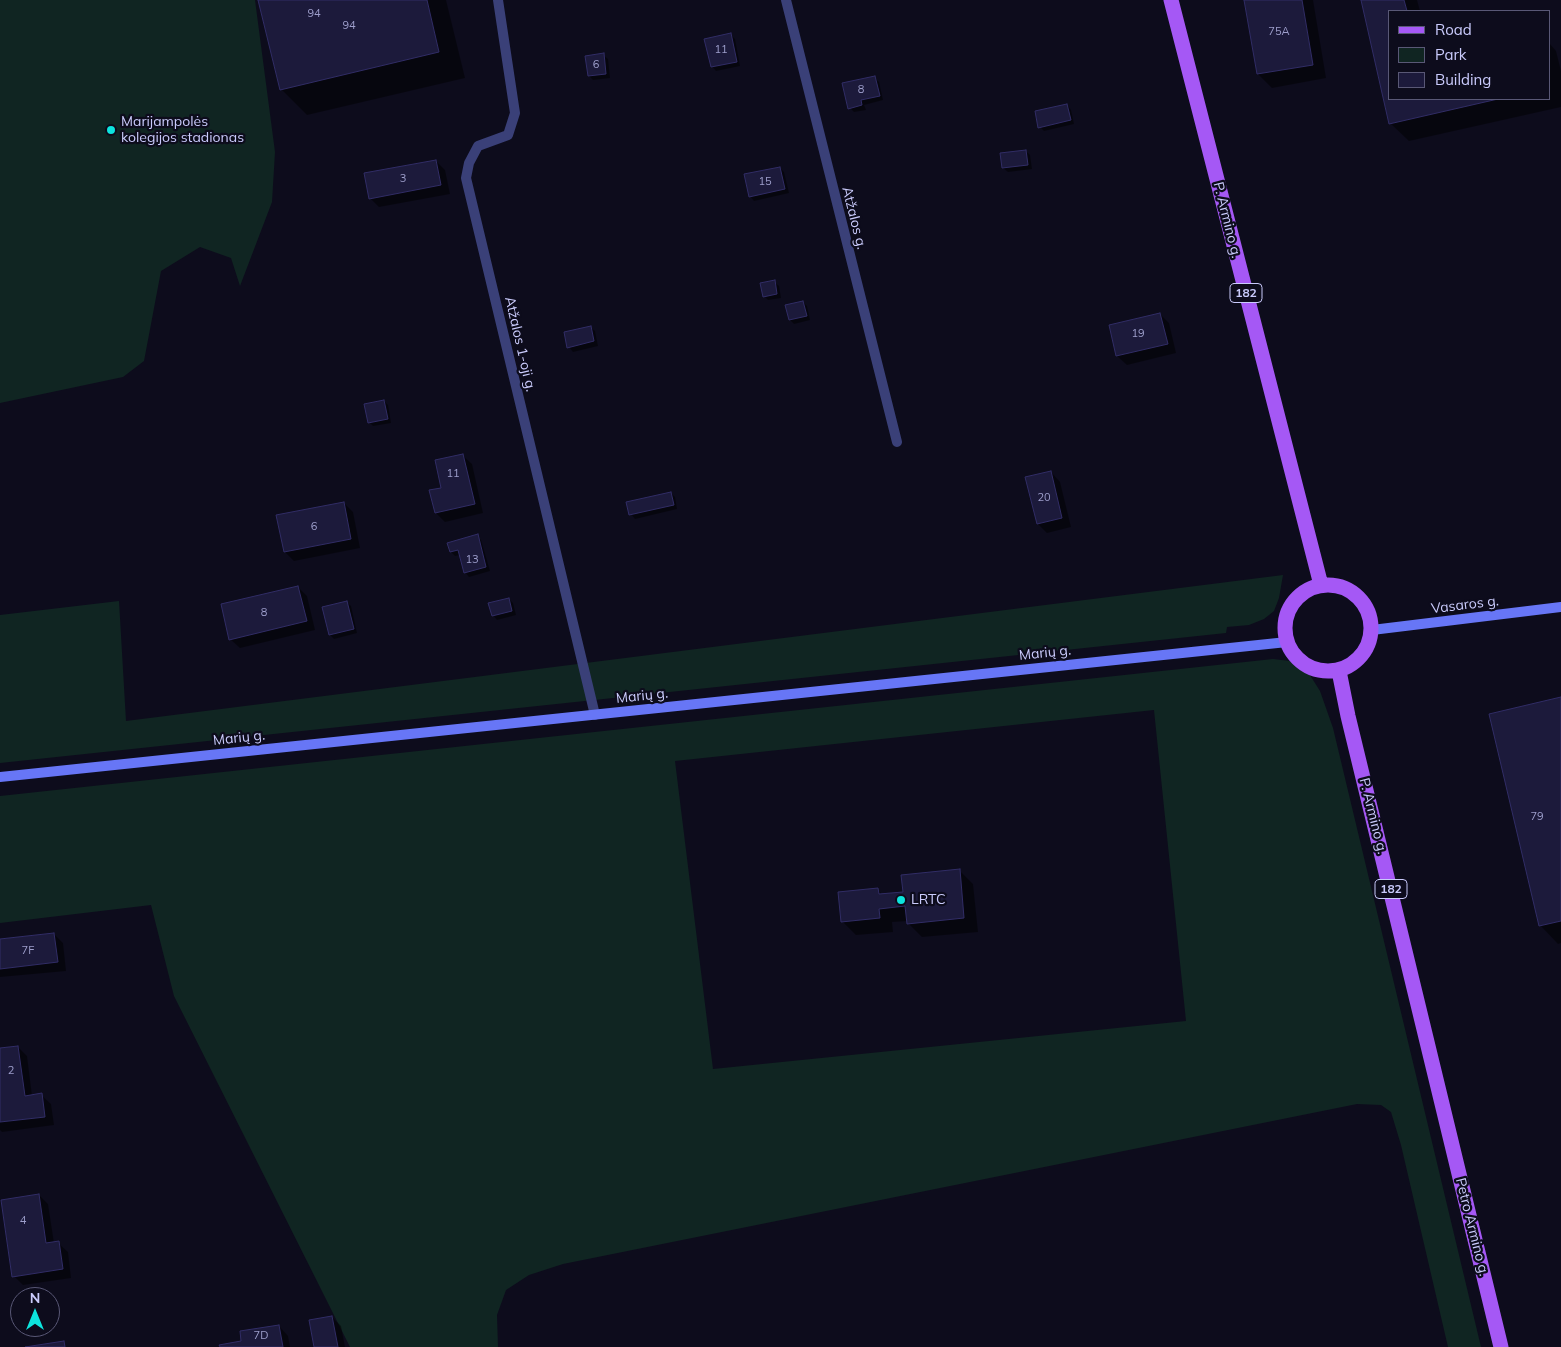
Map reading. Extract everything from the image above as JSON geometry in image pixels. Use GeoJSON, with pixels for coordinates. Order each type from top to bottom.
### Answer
{"type":"FeatureCollection","features":[{"type":"Feature","properties":{"kind":"main road","name":"P. Armino g."},"geometry":{"type":"LineString","coordinates":[[1171,0],[1321,585]]}},
{"type":"Feature","properties":{"kind":"main road"},"geometry":{"type":"LineString","coordinates":[[1321,585],[1336,585],[1350,591],[1362,601],[1370,614],[1372,630],[1369,643],[1362,655],[1352,665],[1339,671],[1326,672],[1313,669],[1293,653],[1286,642],[1284,627],[1287,612],[1295,600],[1307,590],[1321,585]]}},
{"type":"Feature","properties":{"kind":"main road","name":"P. Armino g."},"geometry":{"type":"LineString","coordinates":[[1339,671],[1348,716],[1405,946],[1442,1108]]}},
{"type":"Feature","properties":{"kind":"main road","name":"Petro Armino g."},"geometry":{"type":"LineString","coordinates":[[1442,1108],[1501,1347]]}},
{"type":"Feature","properties":{"kind":"street","name":"Atžalos 1-oji g."},"geometry":{"type":"LineString","coordinates":[[498,0],[515,113],[508,136],[478,146],[469,163],[466,178],[595,715]]}},
{"type":"Feature","properties":{"kind":"street","name":"Atžalos g."},"geometry":{"type":"LineString","coordinates":[[786,0],[896,442]]}},
{"type":"Feature","properties":{"kind":"street","name":"Vasaros g."},"geometry":{"type":"LineString","coordinates":[[1372,630],[1561,607]]}},
{"type":"Feature","properties":{"kind":"street","name":"Marių g."},"geometry":{"type":"LineString","coordinates":[[0,777],[1286,642]]}},
{"type":"Feature","properties":{"kind":"green space"},"geometry":{"type":"Polygon","coordinates":[[[0,0],[255,0],[275,152],[272,202],[240,286],[231,258],[200,247],[161,271],[144,361],[123,377],[0,403],[0,0]]]}},
{"type":"Feature","properties":{"kind":"green space"},"geometry":{"type":"Polygon","coordinates":[[[1283,575],[1279,598],[1274,611],[1264,619],[1249,625],[1227,627],[1226,633],[0,763],[0,615],[119,601],[126,721],[1283,575]]]}},
{"type":"Feature","properties":{"kind":"green space"},"geometry":{"type":"Polygon","coordinates":[[[1273,659],[1290,661],[1308,672],[1320,691],[1333,728],[1481,1347],[1448,1347],[1401,1145],[1391,1112],[1381,1105],[1357,1104],[563,1264],[529,1275],[506,1290],[497,1315],[498,1347],[350,1347],[174,996],[151,905],[0,923],[0,796],[1273,659]],[[1154,710],[675,761],[713,1069],[1186,1021],[1154,710]]]}},
{"type":"Feature","properties":{"kind":"building"},"geometry":{"type":"Polygon","coordinates":[[[258,0],[427,0],[439,52],[280,90],[258,0]]]}},
{"type":"Feature","properties":{"kind":"building"},"geometry":{"type":"Polygon","coordinates":[[[1244,0],[1302,0],[1313,65],[1257,74],[1244,0]]]}},
{"type":"Feature","properties":{"kind":"building"},"geometry":{"type":"Polygon","coordinates":[[[1361,0],[1404,0],[1407,10],[1388,10],[1388,100],[1494,100],[1389,124],[1361,0]]]}},
{"type":"Feature","properties":{"kind":"building"},"geometry":{"type":"Polygon","coordinates":[[[731,33],[737,62],[711,67],[704,39],[731,33]]]}},
{"type":"Feature","properties":{"kind":"building"},"geometry":{"type":"Polygon","coordinates":[[[604,53],[606,74],[588,76],[585,56],[604,53]]]}},
{"type":"Feature","properties":{"kind":"building"},"geometry":{"type":"Polygon","coordinates":[[[875,76],[880,96],[861,100],[862,105],[848,109],[842,83],[875,76]]]}},
{"type":"Feature","properties":{"kind":"building"},"geometry":{"type":"Polygon","coordinates":[[[1067,104],[1071,120],[1038,128],[1035,111],[1067,104]]]}},
{"type":"Feature","properties":{"kind":"building"},"geometry":{"type":"Polygon","coordinates":[[[1026,150],[1028,165],[1002,168],[1000,153],[1026,150]]]}},
{"type":"Feature","properties":{"kind":"building"},"geometry":{"type":"Polygon","coordinates":[[[436,160],[441,185],[369,199],[364,173],[436,160]]]}},
{"type":"Feature","properties":{"kind":"building"},"geometry":{"type":"Polygon","coordinates":[[[780,167],[785,189],[749,197],[744,174],[780,167]]]}},
{"type":"Feature","properties":{"kind":"building"},"geometry":{"type":"Polygon","coordinates":[[[775,280],[777,294],[763,297],[760,283],[775,280]]]}},
{"type":"Feature","properties":{"kind":"building"},"geometry":{"type":"Polygon","coordinates":[[[803,301],[807,316],[789,320],[785,305],[803,301]]]}},
{"type":"Feature","properties":{"kind":"building"},"geometry":{"type":"Polygon","coordinates":[[[1160,313],[1168,344],[1116,356],[1109,325],[1160,313]]]}},
{"type":"Feature","properties":{"kind":"building"},"geometry":{"type":"Polygon","coordinates":[[[591,326],[594,341],[567,348],[564,332],[591,326]]]}},
{"type":"Feature","properties":{"kind":"building"},"geometry":{"type":"Polygon","coordinates":[[[384,400],[388,419],[368,423],[364,404],[384,400]]]}},
{"type":"Feature","properties":{"kind":"building"},"geometry":{"type":"Polygon","coordinates":[[[463,454],[475,504],[435,513],[429,490],[441,488],[435,460],[463,454]]]}},
{"type":"Feature","properties":{"kind":"building"},"geometry":{"type":"Polygon","coordinates":[[[1051,471],[1062,518],[1037,524],[1025,477],[1051,471]]]}},
{"type":"Feature","properties":{"kind":"building"},"geometry":{"type":"Polygon","coordinates":[[[671,492],[674,505],[629,515],[626,502],[671,492]]]}},
{"type":"Feature","properties":{"kind":"building"},"geometry":{"type":"Polygon","coordinates":[[[344,502],[351,539],[284,552],[276,515],[344,502]]]}},
{"type":"Feature","properties":{"kind":"building"},"geometry":{"type":"Polygon","coordinates":[[[478,534],[486,567],[464,573],[458,550],[450,552],[447,543],[478,534]]]}},
{"type":"Feature","properties":{"kind":"building"},"geometry":{"type":"Polygon","coordinates":[[[298,586],[307,621],[229,640],[221,604],[298,586]]]}},
{"type":"Feature","properties":{"kind":"building"},"geometry":{"type":"Polygon","coordinates":[[[509,598],[512,611],[492,616],[488,603],[509,598]]]}},
{"type":"Feature","properties":{"kind":"building"},"geometry":{"type":"Polygon","coordinates":[[[347,601],[354,629],[329,635],[322,607],[347,601]]]}},
{"type":"Feature","properties":{"kind":"building"},"geometry":{"type":"Polygon","coordinates":[[[1561,697],[1561,921],[1539,926],[1489,714],[1561,697]]]}},
{"type":"Feature","properties":{"kind":"building","name":"LRTC"},"geometry":{"type":"Polygon","coordinates":[[[960,869],[964,918],[907,924],[905,906],[879,909],[880,918],[841,922],[838,892],[878,888],[879,894],[903,892],[901,875],[960,869]]]}},
{"type":"Feature","properties":{"kind":"building"},"geometry":{"type":"Polygon","coordinates":[[[54,933],[58,962],[0,969],[0,939],[54,933]]]}},
{"type":"Feature","properties":{"kind":"building"},"geometry":{"type":"Polygon","coordinates":[[[18,1046],[25,1096],[42,1093],[45,1117],[0,1122],[0,1048],[18,1046]]]}},
{"type":"Feature","properties":{"kind":"building"},"geometry":{"type":"Polygon","coordinates":[[[39,1194],[46,1243],[59,1241],[63,1269],[12,1277],[1,1200],[39,1194]]]}},
{"type":"Feature","properties":{"kind":"building"},"geometry":{"type":"Polygon","coordinates":[[[332,1316],[338,1347],[314,1347],[309,1320],[332,1316]]]}},
{"type":"Feature","properties":{"kind":"building"},"geometry":{"type":"Polygon","coordinates":[[[279,1325],[283,1347],[220,1347],[219,1345],[241,1341],[240,1331],[279,1325]]]}},
{"type":"Feature","properties":{"kind":"building"},"geometry":{"type":"Polygon","coordinates":[[[64,1341],[65,1347],[25,1347],[64,1341]]]}},
{"type":"Feature","properties":{"kind":"place","name":"Marijampolės kolegijos stadionas"},"geometry":{"type":"Point","coordinates":[111,130]}},
{"type":"Feature","properties":{"kind":"place","name":"LRTC"},"geometry":{"type":"Point","coordinates":[901,900]}}]}
